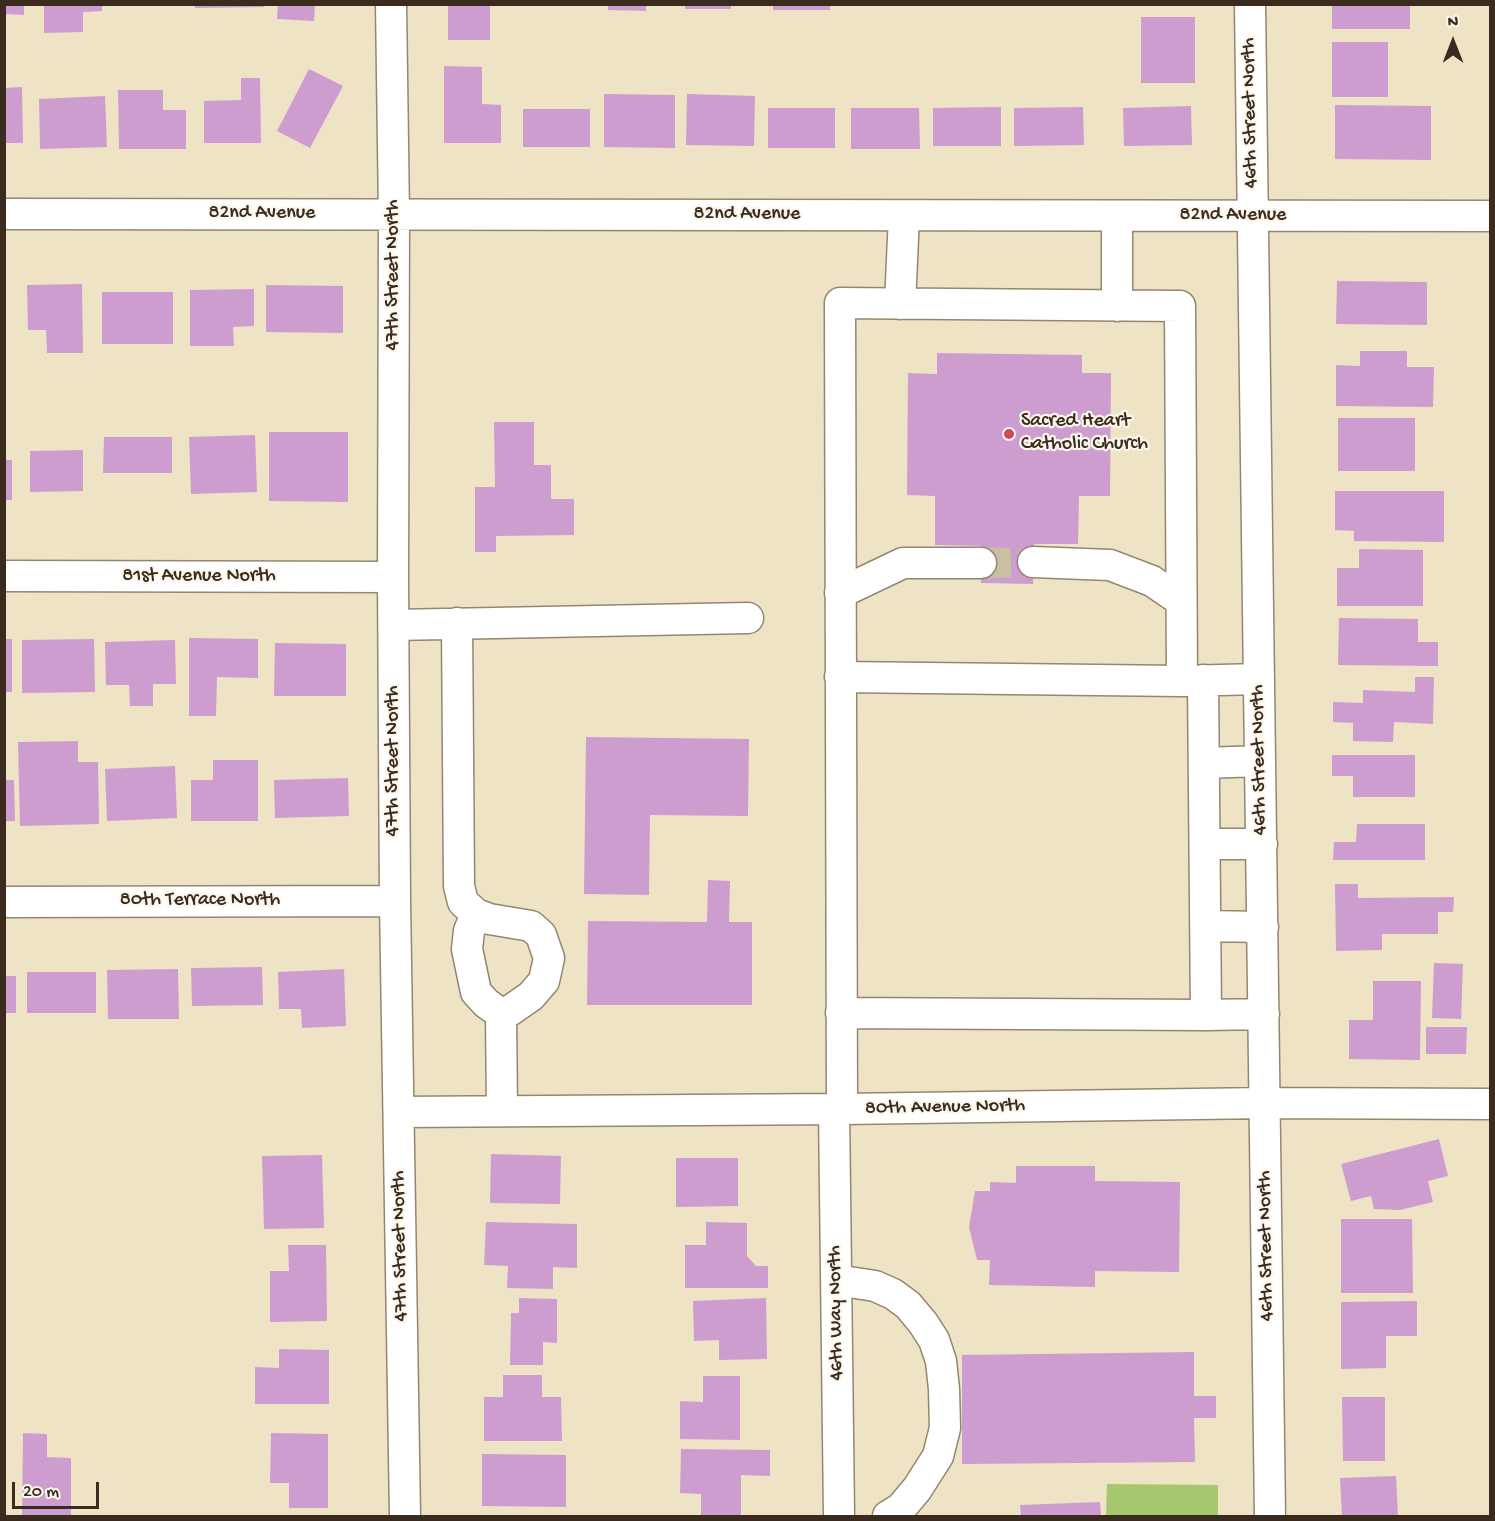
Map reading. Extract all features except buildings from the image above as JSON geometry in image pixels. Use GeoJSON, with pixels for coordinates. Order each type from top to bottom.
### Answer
{"type":"FeatureCollection","features":[{"type":"Feature","properties":{"kind":"street","name":"47th Street North"},"geometry":{"type":"LineString","coordinates":[[391,4],[394,215],[395,901],[405,1516]]}},
{"type":"Feature","properties":{"kind":"street","name":"46th Street North"},"geometry":{"type":"LineString","coordinates":[[1250,4],[1270,1516]]}},
{"type":"Feature","properties":{"kind":"street","name":"82nd Avenue"},"geometry":{"type":"LineString","coordinates":[[4,214],[1491,216]]}},
{"type":"Feature","properties":{"kind":"street"},"geometry":{"type":"LineString","coordinates":[[904,216],[900,304],[1180,306],[1181,601],[1204,763],[1206,1015]]}},
{"type":"Feature","properties":{"kind":"street"},"geometry":{"type":"LineString","coordinates":[[1117,216],[1117,306]]}},
{"type":"Feature","properties":{"kind":"street","name":"46th Way North"},"geometry":{"type":"LineString","coordinates":[[839,1516],[836,1280],[841,1013],[840,303],[900,304]]}},
{"type":"Feature","properties":{"kind":"street"},"geometry":{"type":"LineString","coordinates":[[1033,562],[1110,566],[1152,581],[1181,601]]}},
{"type":"Feature","properties":{"kind":"street"},"geometry":{"type":"LineString","coordinates":[[840,593],[903,563],[981,563]]}},
{"type":"Feature","properties":{"kind":"street","name":"81st Avenue North"},"geometry":{"type":"LineString","coordinates":[[4,576],[393,577]]}},
{"type":"Feature","properties":{"kind":"street"},"geometry":{"type":"LineString","coordinates":[[394,625],[748,618]]}},
{"type":"Feature","properties":{"kind":"street"},"geometry":{"type":"LineString","coordinates":[[457,623],[459,886],[463,902],[476,914],[489,919],[531,926],[541,935],[549,958],[544,981],[531,996],[512,1010],[501,1014]]}},
{"type":"Feature","properties":{"kind":"street"},"geometry":{"type":"LineString","coordinates":[[840,677],[1259,679]]}},
{"type":"Feature","properties":{"kind":"street"},"geometry":{"type":"LineString","coordinates":[[1204,763],[1260,761]]}},
{"type":"Feature","properties":{"kind":"street"},"geometry":{"type":"LineString","coordinates":[[1205,844],[1262,844]]}},
{"type":"Feature","properties":{"kind":"street","name":"80th Terrace North"},"geometry":{"type":"LineString","coordinates":[[4,902],[395,901]]}},
{"type":"Feature","properties":{"kind":"street"},"geometry":{"type":"LineString","coordinates":[[476,914],[469,931],[467,949],[470,968],[476,992],[501,1014]]}},
{"type":"Feature","properties":{"kind":"street"},"geometry":{"type":"LineString","coordinates":[[1206,926],[1263,927]]}},
{"type":"Feature","properties":{"kind":"street"},"geometry":{"type":"LineString","coordinates":[[841,1013],[1264,1014]]}},
{"type":"Feature","properties":{"kind":"street"},"geometry":{"type":"LineString","coordinates":[[501,1014],[502,1112]]}},
{"type":"Feature","properties":{"kind":"street","name":"80th Avenue North"},"geometry":{"type":"LineString","coordinates":[[399,1112],[1266,1103],[1491,1104]]}},
{"type":"Feature","properties":{"kind":"street"},"geometry":{"type":"LineString","coordinates":[[836,1280],[874,1286],[893,1294],[908,1305],[934,1340],[941,1361],[945,1428],[938,1456],[917,1489],[901,1508],[888,1516]]}},
{"type":"Feature","properties":{"kind":"green space"},"geometry":{"type":"Polygon","coordinates":[[[1107,1484],[1218,1485],[1218,1516],[1106,1516],[1107,1484]]]}},
{"type":"Feature","properties":{"kind":"tunnel"},"geometry":{"type":"LineString","coordinates":[[981,563],[1033,562]]}},
{"type":"Feature","properties":{"kind":"place","name":"Sacred Heart Catholic Church"},"geometry":{"type":"Point","coordinates":[1009,434]}}]}
